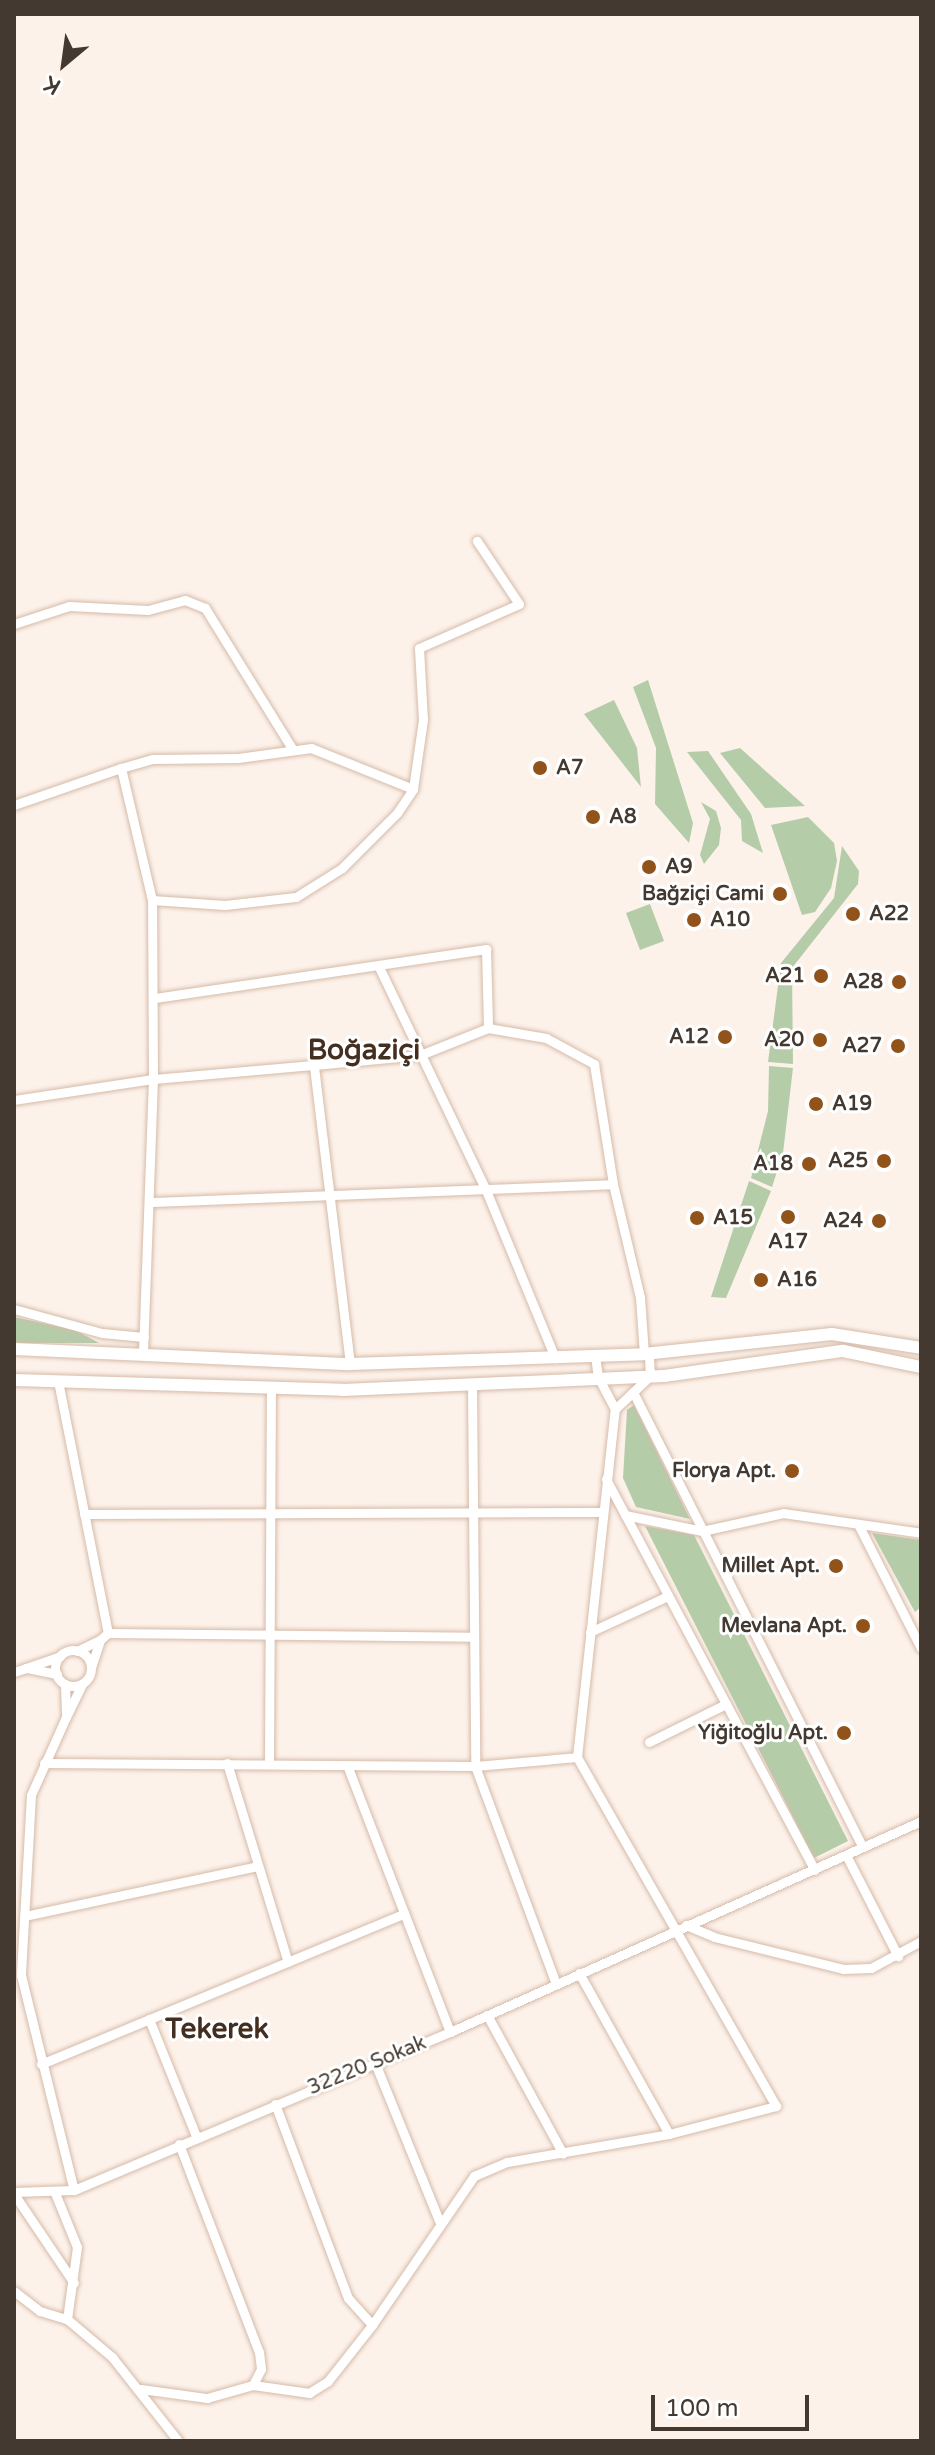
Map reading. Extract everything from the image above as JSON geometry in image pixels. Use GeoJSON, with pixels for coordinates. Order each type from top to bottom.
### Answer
{"type":"FeatureCollection","features":[{"type":"Feature","properties":{"kind":"main road"},"geometry":{"type":"LineString","coordinates":[[14,1349],[350,1364],[646,1354],[832,1334],[921,1348]]}},
{"type":"Feature","properties":{"kind":"main road"},"geometry":{"type":"LineString","coordinates":[[14,1380],[343,1390],[650,1376],[843,1351],[921,1367]]}},
{"type":"Feature","properties":{"kind":"street"},"geometry":{"type":"LineString","coordinates":[[152,900],[225,905],[296,897],[342,868],[413,789],[423,720],[419,648],[519,604],[477,541]]}},
{"type":"Feature","properties":{"kind":"street"},"geometry":{"type":"LineString","coordinates":[[14,624],[69,606],[148,610],[185,600],[205,608],[293,750]]}},
{"type":"Feature","properties":{"kind":"street"},"geometry":{"type":"LineString","coordinates":[[14,805],[153,759],[238,758],[311,748],[413,789]]}},
{"type":"Feature","properties":{"kind":"street"},"geometry":{"type":"LineString","coordinates":[[121,768],[152,900],[155,998],[151,1202],[143,1354]]}},
{"type":"Feature","properties":{"kind":"street"},"geometry":{"type":"LineString","coordinates":[[155,998],[486,949],[488,1028]]}},
{"type":"Feature","properties":{"kind":"street"},"geometry":{"type":"LineString","coordinates":[[379,967],[485,1188],[555,1358]]}},
{"type":"Feature","properties":{"kind":"street"},"geometry":{"type":"LineString","coordinates":[[14,1100],[153,1079],[420,1055],[488,1028],[546,1038],[594,1064],[613,1184],[640,1297],[650,1376],[615,1409]]}},
{"type":"Feature","properties":{"kind":"street"},"geometry":{"type":"LineString","coordinates":[[314,1065],[350,1364]]}},
{"type":"Feature","properties":{"kind":"street"},"geometry":{"type":"LineString","coordinates":[[151,1202],[613,1184]]}},
{"type":"Feature","properties":{"kind":"street"},"geometry":{"type":"LineString","coordinates":[[14,1309],[102,1333],[144,1337]]}},
{"type":"Feature","properties":{"kind":"street"},"geometry":{"type":"LineString","coordinates":[[141,2389],[207,2398],[253,2385],[309,2393],[328,2381],[372,2325],[439,2221],[474,2176],[507,2162],[669,2134],[776,2106],[681,1927],[577,1757],[615,1409],[598,1377],[595,1356]]}},
{"type":"Feature","properties":{"kind":"street"},"geometry":{"type":"LineString","coordinates":[[58,1381],[104,1637],[31,1795],[21,1975],[74,2190]]}},
{"type":"Feature","properties":{"kind":"street"},"geometry":{"type":"LineString","coordinates":[[472,1385],[475,1766],[556,1984]]}},
{"type":"Feature","properties":{"kind":"street"},"geometry":{"type":"LineString","coordinates":[[269,1763],[271,1386]]}},
{"type":"Feature","properties":{"kind":"street"},"geometry":{"type":"LineString","coordinates":[[633,1392],[862,1846]]}},
{"type":"Feature","properties":{"kind":"street"},"geometry":{"type":"LineString","coordinates":[[606,1479],[815,1870]]}},
{"type":"Feature","properties":{"kind":"street"},"geometry":{"type":"LineString","coordinates":[[84,1514],[269,1516],[602,1512]]}},
{"type":"Feature","properties":{"kind":"street"},"geometry":{"type":"LineString","coordinates":[[625,1515],[702,1531],[783,1513],[921,1533]]}},
{"type":"Feature","properties":{"kind":"street"},"geometry":{"type":"LineString","coordinates":[[858,1524],[921,1648]]}},
{"type":"Feature","properties":{"kind":"street"},"geometry":{"type":"LineString","coordinates":[[590,1632],[668,1596]]}},
{"type":"Feature","properties":{"kind":"street"},"geometry":{"type":"LineString","coordinates":[[913,1633],[921,1625]]}},
{"type":"Feature","properties":{"kind":"street"},"geometry":{"type":"LineString","coordinates":[[14,1672],[77,1651],[104,1637],[268,1633],[474,1637]]}},
{"type":"Feature","properties":{"kind":"street"},"geometry":{"type":"LineString","coordinates":[[77,1651],[91,1667]]}},
{"type":"Feature","properties":{"kind":"street"},"geometry":{"type":"LineString","coordinates":[[57,1674],[60,1656]]}},
{"type":"Feature","properties":{"kind":"street"},"geometry":{"type":"LineString","coordinates":[[26,1668],[57,1674],[65,1684],[66,1717]]}},
{"type":"Feature","properties":{"kind":"street"},"geometry":{"type":"LineString","coordinates":[[65,1684],[82,1684]]}},
{"type":"Feature","properties":{"kind":"street"},"geometry":{"type":"LineString","coordinates":[[649,1742],[726,1704]]}},
{"type":"Feature","properties":{"kind":"street"},"geometry":{"type":"LineString","coordinates":[[44,1763],[475,1766],[577,1757]]}},
{"type":"Feature","properties":{"kind":"street"},"geometry":{"type":"LineString","coordinates":[[227,1763],[288,1962]]}},
{"type":"Feature","properties":{"kind":"street"},"geometry":{"type":"LineString","coordinates":[[347,1765],[450,2032]]}},
{"type":"Feature","properties":{"kind":"street","name":"32220 Sokak"},"geometry":{"type":"LineString","coordinates":[[14,2193],[74,2190],[196,2136],[450,2032],[921,1821]]}},
{"type":"Feature","properties":{"kind":"street"},"geometry":{"type":"LineString","coordinates":[[846,1855],[898,1956]]}},
{"type":"Feature","properties":{"kind":"street"},"geometry":{"type":"LineString","coordinates":[[25,1916],[258,1866]]}},
{"type":"Feature","properties":{"kind":"street"},"geometry":{"type":"LineString","coordinates":[[41,2064],[404,1914]]}},
{"type":"Feature","properties":{"kind":"street"},"geometry":{"type":"LineString","coordinates":[[681,1927],[843,1969],[871,1968],[921,1941]]}},
{"type":"Feature","properties":{"kind":"street"},"geometry":{"type":"LineString","coordinates":[[579,1973],[669,2134]]}},
{"type":"Feature","properties":{"kind":"street"},"geometry":{"type":"LineString","coordinates":[[487,2015],[563,2154]]}},
{"type":"Feature","properties":{"kind":"street"},"geometry":{"type":"LineString","coordinates":[[149,2019],[196,2136]]}},
{"type":"Feature","properties":{"kind":"street"},"geometry":{"type":"LineString","coordinates":[[375,2063],[439,2221]]}},
{"type":"Feature","properties":{"kind":"street"},"geometry":{"type":"LineString","coordinates":[[275,2104],[348,2298],[372,2325]]}},
{"type":"Feature","properties":{"kind":"street"},"geometry":{"type":"LineString","coordinates":[[179,2144],[259,2352],[261,2369],[253,2385]]}},
{"type":"Feature","properties":{"kind":"street"},"geometry":{"type":"LineString","coordinates":[[14,2193],[74,2283]]}},
{"type":"Feature","properties":{"kind":"street"},"geometry":{"type":"LineString","coordinates":[[55,2193],[77,2247],[67,2319]]}},
{"type":"Feature","properties":{"kind":"street"},"geometry":{"type":"LineString","coordinates":[[14,2291],[40,2311],[67,2319],[141,2389],[178,2441]]}},
{"type":"Feature","properties":{"kind":"green space"},"geometry":{"type":"Polygon","coordinates":[[[648,680],[693,823],[689,843],[655,804],[656,748],[633,687],[648,680]]]}},
{"type":"Feature","properties":{"kind":"green space"},"geometry":{"type":"Polygon","coordinates":[[[614,700],[637,748],[641,787],[584,714],[614,700]]]}},
{"type":"Feature","properties":{"kind":"green space"},"geometry":{"type":"Polygon","coordinates":[[[740,748],[805,806],[765,808],[720,753],[740,748]]]}},
{"type":"Feature","properties":{"kind":"green space"},"geometry":{"type":"Polygon","coordinates":[[[708,751],[751,814],[763,853],[742,841],[741,820],[687,752],[708,751]]]}},
{"type":"Feature","properties":{"kind":"green space"},"geometry":{"type":"Polygon","coordinates":[[[701,802],[716,811],[721,828],[719,845],[704,864],[700,855],[710,819],[701,802]]]}},
{"type":"Feature","properties":{"kind":"green space"},"geometry":{"type":"Polygon","coordinates":[[[808,817],[834,843],[837,861],[831,888],[815,912],[802,915],[771,825],[808,817]]]}},
{"type":"Feature","properties":{"kind":"green space"},"geometry":{"type":"Polygon","coordinates":[[[842,846],[859,871],[858,884],[792,968],[793,1064],[768,1062],[781,963],[834,898],[842,846]]]}},
{"type":"Feature","properties":{"kind":"green space"},"geometry":{"type":"Polygon","coordinates":[[[650,904],[664,941],[640,950],[626,913],[650,904]]]}},
{"type":"Feature","properties":{"kind":"green space"},"geometry":{"type":"Polygon","coordinates":[[[769,1066],[793,1068],[783,1153],[772,1187],[751,1178],[768,1111],[769,1066]]]}},
{"type":"Feature","properties":{"kind":"green space"},"geometry":{"type":"Polygon","coordinates":[[[749,1181],[771,1191],[726,1298],[711,1297],[749,1181]]]}},
{"type":"Feature","properties":{"kind":"green space"},"geometry":{"type":"Polygon","coordinates":[[[14,1317],[75,1330],[99,1343],[14,1343],[14,1317]]]}},
{"type":"Feature","properties":{"kind":"green space"},"geometry":{"type":"Polygon","coordinates":[[[634,1405],[690,1519],[636,1507],[623,1478],[627,1410],[634,1405]]]}},
{"type":"Feature","properties":{"kind":"green space"},"geometry":{"type":"Polygon","coordinates":[[[645,1526],[694,1535],[848,1841],[814,1858],[645,1526]]]}},
{"type":"Feature","properties":{"kind":"green space"},"geometry":{"type":"Polygon","coordinates":[[[872,1533],[921,1540],[921,1607],[915,1612],[872,1533]]]}},
{"type":"Feature","properties":{"kind":"place","name":"A7"},"geometry":{"type":"Point","coordinates":[540,768]}},
{"type":"Feature","properties":{"kind":"place","name":"A8"},"geometry":{"type":"Point","coordinates":[593,817]}},
{"type":"Feature","properties":{"kind":"place","name":"A9"},"geometry":{"type":"Point","coordinates":[649,867]}},
{"type":"Feature","properties":{"kind":"place","name":"Bağziçi Cami"},"geometry":{"type":"Point","coordinates":[780,894]}},
{"type":"Feature","properties":{"kind":"place","name":"A22"},"geometry":{"type":"Point","coordinates":[853,914]}},
{"type":"Feature","properties":{"kind":"place","name":"A10"},"geometry":{"type":"Point","coordinates":[694,920]}},
{"type":"Feature","properties":{"kind":"place","name":"A21"},"geometry":{"type":"Point","coordinates":[821,976]}},
{"type":"Feature","properties":{"kind":"place","name":"A28"},"geometry":{"type":"Point","coordinates":[899,982]}},
{"type":"Feature","properties":{"kind":"place","name":"A12"},"geometry":{"type":"Point","coordinates":[725,1037]}},
{"type":"Feature","properties":{"kind":"place","name":"A20"},"geometry":{"type":"Point","coordinates":[820,1040]}},
{"type":"Feature","properties":{"kind":"place","name":"A27"},"geometry":{"type":"Point","coordinates":[898,1046]}},
{"type":"Feature","properties":{"kind":"place","name":"A19"},"geometry":{"type":"Point","coordinates":[816,1104]}},
{"type":"Feature","properties":{"kind":"place","name":"A25"},"geometry":{"type":"Point","coordinates":[884,1161]}},
{"type":"Feature","properties":{"kind":"place","name":"A18"},"geometry":{"type":"Point","coordinates":[809,1164]}},
{"type":"Feature","properties":{"kind":"place","name":"A17"},"geometry":{"type":"Point","coordinates":[788,1217]}},
{"type":"Feature","properties":{"kind":"place","name":"A15"},"geometry":{"type":"Point","coordinates":[697,1218]}},
{"type":"Feature","properties":{"kind":"place","name":"A24"},"geometry":{"type":"Point","coordinates":[879,1221]}},
{"type":"Feature","properties":{"kind":"place","name":"A16"},"geometry":{"type":"Point","coordinates":[761,1280]}},
{"type":"Feature","properties":{"kind":"place","name":"Florya Apt."},"geometry":{"type":"Point","coordinates":[792,1471]}},
{"type":"Feature","properties":{"kind":"place","name":"Millet Apt."},"geometry":{"type":"Point","coordinates":[836,1566]}},
{"type":"Feature","properties":{"kind":"place","name":"Mevlana Apt."},"geometry":{"type":"Point","coordinates":[863,1626]}},
{"type":"Feature","properties":{"kind":"place","name":"Yiğitoğlu Apt."},"geometry":{"type":"Point","coordinates":[844,1733]}},
{"type":"Feature","properties":{"kind":"district","name":"Boğaziçi"},"geometry":{"type":"Point","coordinates":[364,1050]}},
{"type":"Feature","properties":{"kind":"district","name":"Tekerek"},"geometry":{"type":"Point","coordinates":[217,2029]}}]}
